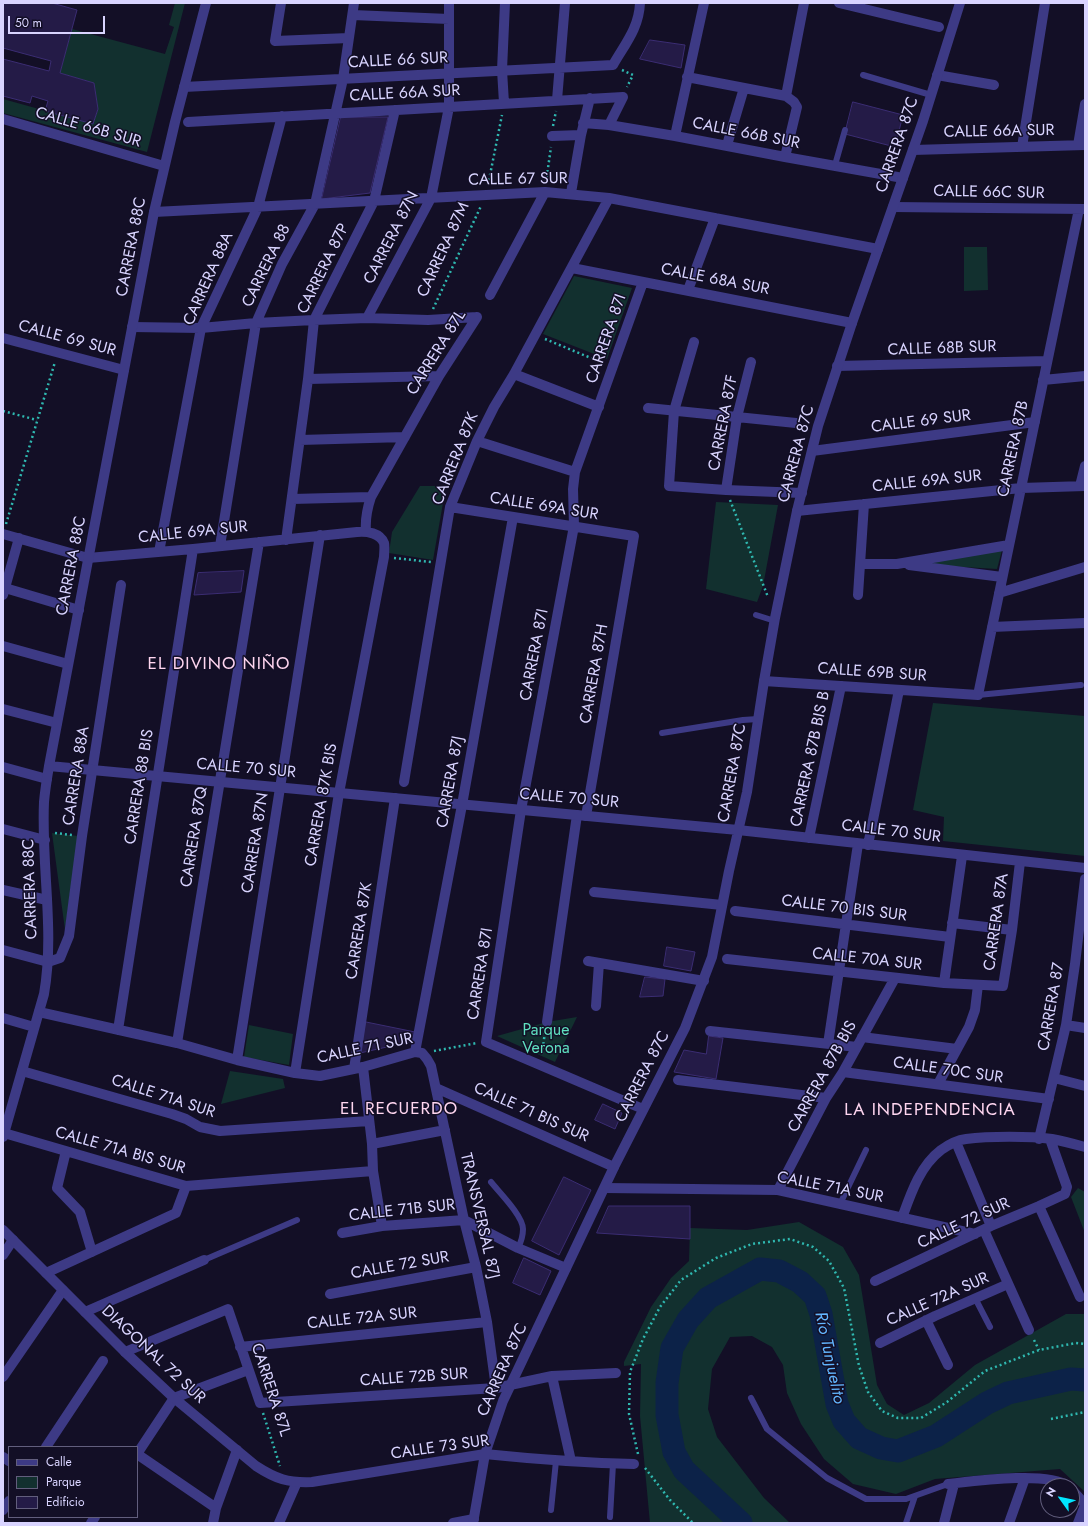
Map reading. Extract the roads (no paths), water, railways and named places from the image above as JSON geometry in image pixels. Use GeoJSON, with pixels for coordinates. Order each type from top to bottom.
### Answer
{"type":"FeatureCollection","features":[{"type":"Feature","properties":{"kind":"street","name":"CARRERA 88C"},"geometry":{"type":"LineString","coordinates":[[3,1135],[44,994],[48,962],[44,802],[49,766],[154,212],[164,166],[206,3]]}},
{"type":"Feature","properties":{"kind":"street"},"geometry":{"type":"LineString","coordinates":[[281,3],[275,41],[349,38]]}},
{"type":"Feature","properties":{"kind":"street","name":"CARRERA 88"},"geometry":{"type":"LineString","coordinates":[[220,546],[256,323],[282,264],[315,204],[343,79],[354,3]]}},
{"type":"Feature","properties":{"kind":"street","name":"CARRERA 87N"},"geometry":{"type":"LineString","coordinates":[[367,318],[430,198],[449,107],[449,3]]}},
{"type":"Feature","properties":{"kind":"street"},"geometry":{"type":"LineString","coordinates":[[504,103],[502,70],[505,3]]}},
{"type":"Feature","properties":{"kind":"street"},"geometry":{"type":"LineString","coordinates":[[557,100],[561,68],[565,3]]}},
{"type":"Feature","properties":{"kind":"street","name":"CALLE 66 SUR"},"geometry":{"type":"LineString","coordinates":[[184,86],[613,65],[636,27],[640,15],[640,3]]}},
{"type":"Feature","properties":{"kind":"street"},"geometry":{"type":"LineString","coordinates":[[675,136],[704,3]]}},
{"type":"Feature","properties":{"kind":"street"},"geometry":{"type":"LineString","coordinates":[[786,96],[804,3]]}},
{"type":"Feature","properties":{"kind":"street"},"geometry":{"type":"LineString","coordinates":[[839,3],[872,7],[939,26]]}},
{"type":"Feature","properties":{"kind":"street","name":"CARRERA 87C"},"geometry":{"type":"LineString","coordinates":[[473,1521],[485,1454],[498,1412],[614,1167],[685,1028],[712,957],[747,792],[775,621],[797,511],[812,451],[837,366],[913,150],[960,3]]}},
{"type":"Feature","properties":{"kind":"street"},"geometry":{"type":"LineString","coordinates":[[1022,147],[1045,3]]}},
{"type":"Feature","properties":{"kind":"street"},"geometry":{"type":"LineString","coordinates":[[353,15],[449,19]]}},
{"type":"Feature","properties":{"kind":"street"},"geometry":{"type":"LineString","coordinates":[[937,75],[994,84]]}},
{"type":"Feature","properties":{"kind":"street"},"geometry":{"type":"LineString","coordinates":[[688,77],[786,96],[794,102],[797,107],[785,157]]}},
{"type":"Feature","properties":{"kind":"street"},"geometry":{"type":"LineString","coordinates":[[727,145],[744,88]]}},
{"type":"Feature","properties":{"kind":"street","name":"CALLE 66A SUR"},"geometry":{"type":"LineString","coordinates":[[188,122],[623,97],[609,125]]}},
{"type":"Feature","properties":{"kind":"street"},"geometry":{"type":"LineString","coordinates":[[571,194],[583,123],[590,98]]}},
{"type":"Feature","properties":{"kind":"street"},"geometry":{"type":"LineString","coordinates":[[1081,145],[1085,104]]}},
{"type":"Feature","properties":{"kind":"street","name":"CARRERA 87P"},"geometry":{"type":"LineString","coordinates":[[286,540],[308,379],[314,320],[374,201],[395,110]]}},
{"type":"Feature","properties":{"kind":"street","name":"CARRERA 88A"},"geometry":{"type":"LineString","coordinates":[[159,552],[201,328],[258,207],[282,116]]}},
{"type":"Feature","properties":{"kind":"street","name":"CALLE 66B SUR"},"geometry":{"type":"LineString","coordinates":[[3,119],[164,166]]}},
{"type":"Feature","properties":{"kind":"street","name":"CALLE 66B SUR"},"geometry":{"type":"LineString","coordinates":[[583,123],[609,125],[675,136],[903,178]]}},
{"type":"Feature","properties":{"kind":"street"},"geometry":{"type":"LineString","coordinates":[[552,136],[581,135]]}},
{"type":"Feature","properties":{"kind":"street","name":"CALLE 66A SUR"},"geometry":{"type":"LineString","coordinates":[[913,150],[1081,145]]}},
{"type":"Feature","properties":{"kind":"street"},"geometry":{"type":"LineString","coordinates":[[490,295],[545,192]]}},
{"type":"Feature","properties":{"kind":"street","name":"CALLE 67 SUR"},"geometry":{"type":"LineString","coordinates":[[154,212],[545,192],[609,198],[878,249]]}},
{"type":"Feature","properties":{"kind":"street","name":"CARRERA 87K"},"geometry":{"type":"LineString","coordinates":[[404,782],[450,507],[477,441],[494,407],[514,374],[609,198]]}},
{"type":"Feature","properties":{"kind":"street","name":"CALLE 66C SUR"},"geometry":{"type":"LineString","coordinates":[[893,207],[1082,209]]}},
{"type":"Feature","properties":{"kind":"street","name":"CARRERA 87B"},"geometry":{"type":"LineString","coordinates":[[978,695],[1047,361],[1082,209]]}},
{"type":"Feature","properties":{"kind":"street"},"geometry":{"type":"LineString","coordinates":[[688,290],[715,218]]}},
{"type":"Feature","properties":{"kind":"street","name":"CALLE 68A SUR"},"geometry":{"type":"LineString","coordinates":[[572,268],[852,323]]}},
{"type":"Feature","properties":{"kind":"street","name":"CARRERA 87I"},"geometry":{"type":"LineString","coordinates":[[643,282],[575,472],[572,489],[574,526],[521,810],[486,1042],[643,1109]]}},
{"type":"Feature","properties":{"kind":"street","name":"CARRERA 87L"},"geometry":{"type":"LineString","coordinates":[[366,531],[366,511],[371,497],[439,376],[477,317],[428,320],[367,318]]}},
{"type":"Feature","properties":{"kind":"street"},"geometry":{"type":"LineString","coordinates":[[132,327],[201,328],[256,323],[367,318]]}},
{"type":"Feature","properties":{"kind":"street","name":"CALLE 69 SUR"},"geometry":{"type":"LineString","coordinates":[[3,338],[124,370]]}},
{"type":"Feature","properties":{"kind":"street"},"geometry":{"type":"LineString","coordinates":[[694,342],[674,411],[669,486],[802,493]]}},
{"type":"Feature","properties":{"kind":"street","name":"CALLE 68B SUR"},"geometry":{"type":"LineString","coordinates":[[837,366],[1047,361]]}},
{"type":"Feature","properties":{"kind":"street","name":"CARRERA 87F"},"geometry":{"type":"LineString","coordinates":[[726,490],[737,417],[752,362]]}},
{"type":"Feature","properties":{"kind":"street"},"geometry":{"type":"LineString","coordinates":[[514,374],[599,407]]}},
{"type":"Feature","properties":{"kind":"street"},"geometry":{"type":"LineString","coordinates":[[308,379],[439,376]]}},
{"type":"Feature","properties":{"kind":"street"},"geometry":{"type":"LineString","coordinates":[[1043,380],[1085,376]]}},
{"type":"Feature","properties":{"kind":"street"},"geometry":{"type":"LineString","coordinates":[[648,408],[796,423]]}},
{"type":"Feature","properties":{"kind":"street","name":"CALLE 69 SUR"},"geometry":{"type":"LineString","coordinates":[[812,451],[1034,422]]}},
{"type":"Feature","properties":{"kind":"street"},"geometry":{"type":"LineString","coordinates":[[300,440],[405,437]]}},
{"type":"Feature","properties":{"kind":"street"},"geometry":{"type":"LineString","coordinates":[[477,441],[575,472]]}},
{"type":"Feature","properties":{"kind":"street"},"geometry":{"type":"LineString","coordinates":[[1083,486],[1085,466]]}},
{"type":"Feature","properties":{"kind":"street","name":"CALLE 69A SUR"},"geometry":{"type":"LineString","coordinates":[[797,511],[1021,488],[1083,486]]}},
{"type":"Feature","properties":{"kind":"street"},"geometry":{"type":"LineString","coordinates":[[292,499],[371,497]]}},
{"type":"Feature","properties":{"kind":"street"},"geometry":{"type":"LineString","coordinates":[[858,595],[864,504]]}},
{"type":"Feature","properties":{"kind":"street","name":"CALLE 69A SUR"},"geometry":{"type":"LineString","coordinates":[[450,507],[634,536]]}},
{"type":"Feature","properties":{"kind":"street","name":"CARRERA 87J"},"geometry":{"type":"LineString","coordinates":[[418,1053],[514,517]]}},
{"type":"Feature","properties":{"kind":"street","name":"CALLE 69A SUR"},"geometry":{"type":"LineString","coordinates":[[3,534],[88,558],[286,540],[366,531]]}},
{"type":"Feature","properties":{"kind":"street","name":"CARRERA 87K BIS"},"geometry":{"type":"LineString","coordinates":[[294,1073],[338,793],[384,557],[385,544],[380,537],[366,531]]}},
{"type":"Feature","properties":{"kind":"street","name":"CARRERA 87N"},"geometry":{"type":"LineString","coordinates":[[236,1060],[320,535]]}},
{"type":"Feature","properties":{"kind":"street","name":"CARRERA 87H"},"geometry":{"type":"LineString","coordinates":[[547,1022],[582,816],[634,536]]}},
{"type":"Feature","properties":{"kind":"street"},"geometry":{"type":"LineString","coordinates":[[19,538],[4,592],[79,610]]}},
{"type":"Feature","properties":{"kind":"street","name":"CARRERA 87Q"},"geometry":{"type":"LineString","coordinates":[[177,1043],[259,542]]}},
{"type":"Feature","properties":{"kind":"street"},"geometry":{"type":"LineString","coordinates":[[897,564],[1009,545]]}},
{"type":"Feature","properties":{"kind":"street","name":"CARRERA 88 BIS"},"geometry":{"type":"LineString","coordinates":[[118,1030],[193,549]]}},
{"type":"Feature","properties":{"kind":"street"},"geometry":{"type":"LineString","coordinates":[[860,564],[897,564],[1002,577]]}},
{"type":"Feature","properties":{"kind":"street"},"geometry":{"type":"LineString","coordinates":[[999,593],[1085,567]]}},
{"type":"Feature","properties":{"kind":"street","name":"CARRERA 88A"},"geometry":{"type":"LineString","coordinates":[[48,962],[60,958],[68,936],[121,586]]}},
{"type":"Feature","properties":{"kind":"street"},"geometry":{"type":"LineString","coordinates":[[992,627],[1085,623]]}},
{"type":"Feature","properties":{"kind":"street"},"geometry":{"type":"LineString","coordinates":[[3,646],[68,664]]}},
{"type":"Feature","properties":{"kind":"street","name":"CALLE 69B SUR"},"geometry":{"type":"LineString","coordinates":[[764,681],[978,695]]}},
{"type":"Feature","properties":{"kind":"street","name":"CARRERA 87B BIS B"},"geometry":{"type":"LineString","coordinates":[[809,838],[841,686]]}},
{"type":"Feature","properties":{"kind":"street"},"geometry":{"type":"LineString","coordinates":[[828,1044],[846,925],[863,844],[899,690]]}},
{"type":"Feature","properties":{"kind":"street"},"geometry":{"type":"LineString","coordinates":[[3,709],[57,723]]}},
{"type":"Feature","properties":{"kind":"street","name":"CALLE 70 SUR"},"geometry":{"type":"LineString","coordinates":[[49,766],[738,830],[962,856],[1085,868]]}},
{"type":"Feature","properties":{"kind":"street"},"geometry":{"type":"LineString","coordinates":[[3,768],[47,780]]}},
{"type":"Feature","properties":{"kind":"street","name":"CARRERA 87K"},"geometry":{"type":"LineString","coordinates":[[382,1226],[373,1171],[369,1121],[359,1068],[395,798]]}},
{"type":"Feature","properties":{"kind":"street"},"geometry":{"type":"LineString","coordinates":[[3,829],[44,836]]}},
{"type":"Feature","properties":{"kind":"street"},"geometry":{"type":"LineString","coordinates":[[944,984],[962,856]]}},
{"type":"Feature","properties":{"kind":"street","name":"CARRERA 87A"},"geometry":{"type":"LineString","coordinates":[[1003,986],[1012,930],[1020,862]]}},
{"type":"Feature","properties":{"kind":"street","name":"CARRERA 87"},"geometry":{"type":"LineString","coordinates":[[1039,1139],[1066,1025],[1085,879]]}},
{"type":"Feature","properties":{"kind":"street"},"geometry":{"type":"LineString","coordinates":[[3,890],[47,900]]}},
{"type":"Feature","properties":{"kind":"street"},"geometry":{"type":"LineString","coordinates":[[594,892],[722,905]]}},
{"type":"Feature","properties":{"kind":"street","name":"CALLE 70 BIS SUR"},"geometry":{"type":"LineString","coordinates":[[735,911],[950,937]]}},
{"type":"Feature","properties":{"kind":"street"},"geometry":{"type":"LineString","coordinates":[[952,924],[1012,930]]}},
{"type":"Feature","properties":{"kind":"street"},"geometry":{"type":"LineString","coordinates":[[3,950],[48,962]]}},
{"type":"Feature","properties":{"kind":"street","name":"CALLE 70A SUR"},"geometry":{"type":"LineString","coordinates":[[728,959],[944,984],[1003,986]]}},
{"type":"Feature","properties":{"kind":"street"},"geometry":{"type":"LineString","coordinates":[[588,961],[704,981]]}},
{"type":"Feature","properties":{"kind":"street"},"geometry":{"type":"LineString","coordinates":[[596,1006],[599,963]]}},
{"type":"Feature","properties":{"kind":"street","name":"CARRERA 87B BIS"},"geometry":{"type":"LineString","coordinates":[[778,1190],[826,1098],[843,1072],[895,978]]}},
{"type":"Feature","properties":{"kind":"street","name":"CARRERA 87A"},"geometry":{"type":"LineString","coordinates":[[938,1084],[969,1027],[973,1016],[978,985]]}},
{"type":"Feature","properties":{"kind":"street","name":"CALLE 71 SUR"},"geometry":{"type":"LineString","coordinates":[[39,1012],[177,1043],[236,1060],[294,1073],[320,1076],[418,1053]]}},
{"type":"Feature","properties":{"kind":"street"},"geometry":{"type":"LineString","coordinates":[[3,1018],[34,1027]]}},
{"type":"Feature","properties":{"kind":"street"},"geometry":{"type":"LineString","coordinates":[[1066,1025],[1085,1028]]}},
{"type":"Feature","properties":{"kind":"street"},"geometry":{"type":"LineString","coordinates":[[710,1032],[857,1047]]}},
{"type":"Feature","properties":{"kind":"street"},"geometry":{"type":"LineString","coordinates":[[862,1037],[957,1049]]}},
{"type":"Feature","properties":{"kind":"street","name":"TRANSVERSAL 87J"},"geometry":{"type":"LineString","coordinates":[[418,1053],[427,1059],[431,1066],[464,1220],[476,1267],[487,1322],[496,1388]]}},
{"type":"Feature","properties":{"kind":"street","name":"CALLE 71A SUR"},"geometry":{"type":"LineString","coordinates":[[22,1071],[172,1114],[186,1119],[200,1127],[220,1131],[369,1121]]}},
{"type":"Feature","properties":{"kind":"street","name":"CALLE 70C SUR"},"geometry":{"type":"LineString","coordinates":[[843,1072],[1049,1099]]}},
{"type":"Feature","properties":{"kind":"street"},"geometry":{"type":"LineString","coordinates":[[1054,1078],[1085,1086]]}},
{"type":"Feature","properties":{"kind":"street"},"geometry":{"type":"LineString","coordinates":[[678,1080],[826,1098]]}},
{"type":"Feature","properties":{"kind":"street","name":"CALLE 71 BIS SUR"},"geometry":{"type":"LineString","coordinates":[[436,1088],[614,1167]]}},
{"type":"Feature","properties":{"kind":"street"},"geometry":{"type":"LineString","coordinates":[[372,1144],[445,1130]]}},
{"type":"Feature","properties":{"kind":"street","name":"CALLE 71A BIS SUR"},"geometry":{"type":"LineString","coordinates":[[3,1135],[66,1151],[186,1186],[373,1171]]}},
{"type":"Feature","properties":{"kind":"street"},"geometry":{"type":"LineString","coordinates":[[902,1218],[912,1191],[929,1161],[942,1149],[956,1142],[965,1139],[989,1138],[1050,1139],[1085,1147]]}},
{"type":"Feature","properties":{"kind":"street","name":"CALLE 72 SUR"},"geometry":{"type":"LineString","coordinates":[[875,1281],[983,1230],[1065,1194],[1067,1187],[1050,1139]]}},
{"type":"Feature","properties":{"kind":"street"},"geometry":{"type":"LineString","coordinates":[[956,1142],[983,1230],[1029,1330]]}},
{"type":"Feature","properties":{"kind":"street"},"geometry":{"type":"LineString","coordinates":[[66,1151],[57,1188],[80,1212],[92,1252]]}},
{"type":"Feature","properties":{"kind":"street"},"geometry":{"type":"LineString","coordinates":[[46,1273],[176,1213],[186,1186]]}},
{"type":"Feature","properties":{"kind":"street","name":"CALLE 71A SUR"},"geometry":{"type":"LineString","coordinates":[[605,1188],[778,1190],[902,1218],[983,1230]]}},
{"type":"Feature","properties":{"kind":"street"},"geometry":{"type":"LineString","coordinates":[[1039,1206],[1080,1296]]}},
{"type":"Feature","properties":{"kind":"street"},"geometry":{"type":"LineString","coordinates":[[464,1220],[518,1248],[566,1268]]}},
{"type":"Feature","properties":{"kind":"street","name":"CALLE 71B SUR"},"geometry":{"type":"LineString","coordinates":[[342,1232],[382,1226],[464,1220]]}},
{"type":"Feature","properties":{"kind":"street","name":"DIAGONAL 72 SUR"},"geometry":{"type":"LineString","coordinates":[[3,1230],[125,1352],[174,1398],[236,1450],[264,1471],[284,1480],[297,1482]]}},
{"type":"Feature","properties":{"kind":"street"},"geometry":{"type":"LineString","coordinates":[[3,1255],[13,1240]]}},
{"type":"Feature","properties":{"kind":"street"},"geometry":{"type":"LineString","coordinates":[[85,1312],[204,1260]]}},
{"type":"Feature","properties":{"kind":"street","name":"CALLE 72 SUR"},"geometry":{"type":"LineString","coordinates":[[330,1294],[476,1267]]}},
{"type":"Feature","properties":{"kind":"street","name":"CALLE 72A SUR"},"geometry":{"type":"LineString","coordinates":[[880,1343],[926,1320],[1008,1284]]}},
{"type":"Feature","properties":{"kind":"street"},"geometry":{"type":"LineString","coordinates":[[3,1377],[63,1290]]}},
{"type":"Feature","properties":{"kind":"street","name":"CARRERA 87L"},"geometry":{"type":"LineString","coordinates":[[125,1352],[228,1309],[260,1403]]}},
{"type":"Feature","properties":{"kind":"street"},"geometry":{"type":"LineString","coordinates":[[926,1320],[948,1365]]}},
{"type":"Feature","properties":{"kind":"street","name":"CALLE 72A SUR"},"geometry":{"type":"LineString","coordinates":[[240,1347],[487,1322]]}},
{"type":"Feature","properties":{"kind":"street"},"geometry":{"type":"LineString","coordinates":[[47,1446],[103,1361]]}},
{"type":"Feature","properties":{"kind":"street"},"geometry":{"type":"LineString","coordinates":[[138,1452],[174,1398],[248,1370]]}},
{"type":"Feature","properties":{"kind":"street","name":"CALLE 72B SUR"},"geometry":{"type":"LineString","coordinates":[[260,1403],[496,1388],[552,1376],[616,1373]]}},
{"type":"Feature","properties":{"kind":"street"},"geometry":{"type":"LineString","coordinates":[[552,1376],[572,1461]]}},
{"type":"Feature","properties":{"kind":"street"},"geometry":{"type":"LineString","coordinates":[[213,1523],[216,1508],[236,1450]]}},
{"type":"Feature","properties":{"kind":"street","name":"CALLE 73 SUR"},"geometry":{"type":"LineString","coordinates":[[297,1482],[331,1479],[485,1454],[556,1461],[613,1464],[638,1461]]}},
{"type":"Feature","properties":{"kind":"street"},"geometry":{"type":"LineString","coordinates":[[138,1455],[216,1508]]}},
{"type":"Feature","properties":{"kind":"street"},"geometry":{"type":"LineString","coordinates":[[1009,1523],[1025,1478]]}},
{"type":"Feature","properties":{"kind":"street"},"geometry":{"type":"LineString","coordinates":[[944,1523],[951,1484],[1025,1478],[1040,1479]]}},
{"type":"Feature","properties":{"kind":"street"},"geometry":{"type":"LineString","coordinates":[[279,1523],[297,1482]]}},
{"type":"Feature","properties":{"kind":"street"},"geometry":{"type":"LineString","coordinates":[[1078,1523],[1085,1505]]}},
{"type":"Feature","properties":{"kind":"street"},"geometry":{"type":"LineString","coordinates":[[453,1523],[473,1521]]}},
{"type":"Feature","properties":{"kind":"lane"},"geometry":{"type":"LineString","coordinates":[[863,75],[931,95]]}},
{"type":"Feature","properties":{"kind":"lane"},"geometry":{"type":"LineString","coordinates":[[835,165],[845,130]]}},
{"type":"Feature","properties":{"kind":"lane"},"geometry":{"type":"LineString","coordinates":[[756,615],[775,621]]}},
{"type":"Feature","properties":{"kind":"lane"},"geometry":{"type":"LineString","coordinates":[[978,695],[1082,685]]}},
{"type":"Feature","properties":{"kind":"lane"},"geometry":{"type":"LineString","coordinates":[[662,733],[743,720],[758,720]]}},
{"type":"Feature","properties":{"kind":"lane"},"geometry":{"type":"LineString","coordinates":[[840,1204],[866,1150]]}},
{"type":"Feature","properties":{"kind":"lane"},"geometry":{"type":"LineString","coordinates":[[491,1182],[518,1216],[523,1228],[522,1238],[518,1248]]}},
{"type":"Feature","properties":{"kind":"lane"},"geometry":{"type":"LineString","coordinates":[[204,1260],[297,1220]]}},
{"type":"Feature","properties":{"kind":"lane"},"geometry":{"type":"LineString","coordinates":[[975,1298],[990,1327]]}},
{"type":"Feature","properties":{"kind":"lane"},"geometry":{"type":"LineString","coordinates":[[751,1398],[767,1429],[827,1478],[866,1499],[906,1499],[951,1484]]}},
{"type":"Feature","properties":{"kind":"lane"},"geometry":{"type":"LineString","coordinates":[[551,1510],[556,1461]]}},
{"type":"Feature","properties":{"kind":"lane"},"geometry":{"type":"LineString","coordinates":[[610,1517],[613,1464]]}},
{"type":"Feature","properties":{"kind":"lane"},"geometry":{"type":"LineString","coordinates":[[906,1523],[915,1496]]}},
{"type":"Feature","properties":{"kind":"waterway","name":"Río Tunjuelito"},"geometry":{"type":"LineString","coordinates":[[741,1523],[684,1470],[674,1452],[667,1415],[667,1383],[672,1348],[688,1320],[708,1298],[760,1269],[779,1271],[800,1282],[815,1296],[821,1314],[837,1404],[844,1421],[859,1438],[881,1448],[898,1451],[936,1436],[987,1403],[1008,1393],[1071,1379],[1085,1380]]}},
{"type":"Feature","properties":{"kind":"district","name":"EL DIVINO NIÑO"},"geometry":{"type":"Point","coordinates":[219,665]}},
{"type":"Feature","properties":{"kind":"district","name":"EL RECUERDO"},"geometry":{"type":"Point","coordinates":[399,1110]}},
{"type":"Feature","properties":{"kind":"district","name":"LA INDEPENDENCIA"},"geometry":{"type":"Point","coordinates":[930,1111]}},
{"type":"Feature","properties":{"kind":"park label","name":"Parque Verona"},"geometry":{"type":"Point","coordinates":[546,1040]}}]}
